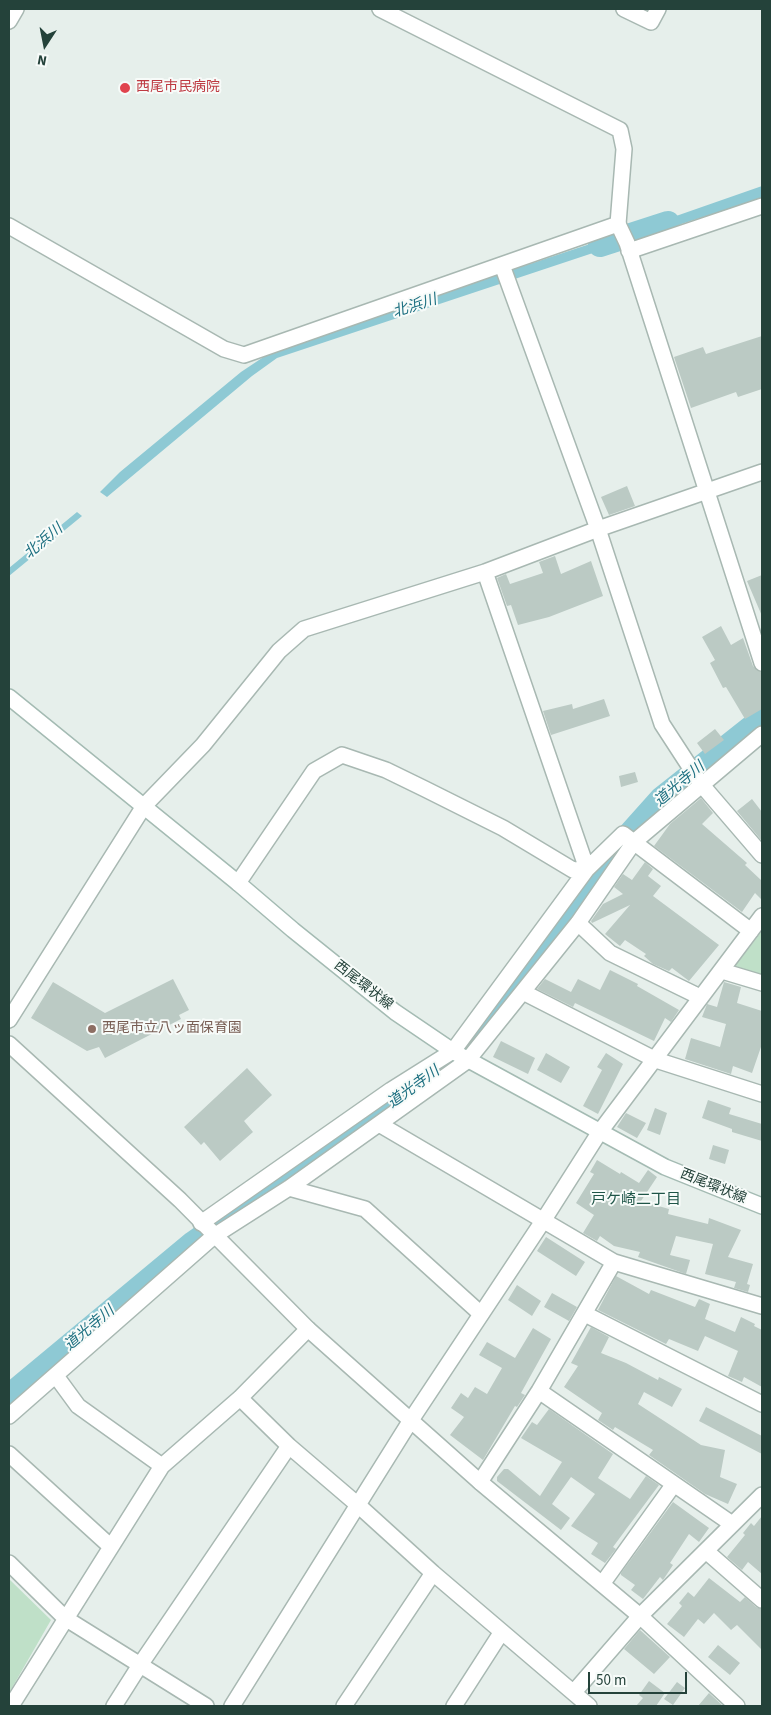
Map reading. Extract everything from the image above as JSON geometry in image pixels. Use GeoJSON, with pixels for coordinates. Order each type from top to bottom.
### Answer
{"type":"FeatureCollection","features":[{"type":"Feature","properties":{"kind":"street"},"geometry":{"type":"LineString","coordinates":[[9,21],[16,9]]}},
{"type":"Feature","properties":{"kind":"street"},"geometry":{"type":"LineString","coordinates":[[380,9],[620,130],[624,149],[624,238],[762,662]]}},
{"type":"Feature","properties":{"kind":"street"},"geometry":{"type":"LineString","coordinates":[[624,9],[651,22],[658,9]]}},
{"type":"Feature","properties":{"kind":"street"},"geometry":{"type":"LineString","coordinates":[[9,226],[224,349],[244,355],[505,273],[624,238],[762,206]]}},
{"type":"Feature","properties":{"kind":"street"},"geometry":{"type":"LineString","coordinates":[[505,273],[598,530],[662,724],[701,783],[762,855]]}},
{"type":"Feature","properties":{"kind":"street"},"geometry":{"type":"LineString","coordinates":[[9,1020],[144,806],[202,745],[279,651],[304,628],[485,572],[762,472]]}},
{"type":"Feature","properties":{"kind":"street"},"geometry":{"type":"LineString","coordinates":[[485,572],[587,869]]}},
{"type":"Feature","properties":{"kind":"street","name":"西尾環状線"},"geometry":{"type":"LineString","coordinates":[[9,697],[388,1006],[460,1056],[665,1168],[762,1206]]}},
{"type":"Feature","properties":{"kind":"street"},"geometry":{"type":"LineString","coordinates":[[202,1223],[391,1090],[460,1056],[587,869],[630,839],[762,734]]}},
{"type":"Feature","properties":{"kind":"street"},"geometry":{"type":"LineString","coordinates":[[238,883],[314,771],[342,755],[386,770],[434,793],[503,828],[573,870],[587,869]]}},
{"type":"Feature","properties":{"kind":"street"},"geometry":{"type":"LineString","coordinates":[[9,1416],[214,1236],[289,1188],[379,1124],[460,1056],[523,992],[578,923],[630,839]]}},
{"type":"Feature","properties":{"kind":"street"},"geometry":{"type":"LineString","coordinates":[[630,839],[751,931]]}},
{"type":"Feature","properties":{"kind":"street"},"geometry":{"type":"LineString","coordinates":[[232,1706],[411,1420],[599,1133],[656,1060],[700,997],[722,971],[762,916]]}},
{"type":"Feature","properties":{"kind":"street"},"geometry":{"type":"LineString","coordinates":[[578,923],[610,953],[700,997]]}},
{"type":"Feature","properties":{"kind":"street"},"geometry":{"type":"LineString","coordinates":[[722,971],[762,983]]}},
{"type":"Feature","properties":{"kind":"street"},"geometry":{"type":"LineString","coordinates":[[523,992],[656,1060],[762,1094]]}},
{"type":"Feature","properties":{"kind":"street"},"geometry":{"type":"LineString","coordinates":[[9,1044],[180,1200],[308,1329],[480,1482],[640,1616],[737,1706]]}},
{"type":"Feature","properties":{"kind":"street"},"geometry":{"type":"LineString","coordinates":[[379,1124],[614,1262],[762,1306]]}},
{"type":"Feature","properties":{"kind":"street"},"geometry":{"type":"LineString","coordinates":[[289,1188],[365,1209],[482,1314]]}},
{"type":"Feature","properties":{"kind":"street"},"geometry":{"type":"LineString","coordinates":[[480,1482],[539,1391],[614,1262]]}},
{"type":"Feature","properties":{"kind":"street"},"geometry":{"type":"LineString","coordinates":[[585,1314],[762,1404]]}},
{"type":"Feature","properties":{"kind":"street"},"geometry":{"type":"LineString","coordinates":[[11,1705],[162,1466],[240,1398],[308,1329]]}},
{"type":"Feature","properties":{"kind":"street"},"geometry":{"type":"LineString","coordinates":[[56,1376],[78,1406],[162,1466]]}},
{"type":"Feature","properties":{"kind":"street"},"geometry":{"type":"LineString","coordinates":[[539,1391],[732,1524]]}},
{"type":"Feature","properties":{"kind":"street"},"geometry":{"type":"LineString","coordinates":[[240,1398],[289,1446],[501,1633],[589,1706]]}},
{"type":"Feature","properties":{"kind":"street"},"geometry":{"type":"LineString","coordinates":[[114,1706],[289,1446]]}},
{"type":"Feature","properties":{"kind":"street"},"geometry":{"type":"LineString","coordinates":[[9,1454],[110,1546]]}},
{"type":"Feature","properties":{"kind":"street"},"geometry":{"type":"LineString","coordinates":[[602,1584],[674,1484]]}},
{"type":"Feature","properties":{"kind":"street"},"geometry":{"type":"LineString","coordinates":[[574,1692],[640,1616],[762,1495]]}},
{"type":"Feature","properties":{"kind":"street"},"geometry":{"type":"LineString","coordinates":[[706,1551],[762,1600]]}},
{"type":"Feature","properties":{"kind":"street"},"geometry":{"type":"LineString","coordinates":[[9,1563],[65,1618],[206,1706]]}},
{"type":"Feature","properties":{"kind":"street"},"geometry":{"type":"LineString","coordinates":[[344,1706],[433,1573]]}},
{"type":"Feature","properties":{"kind":"street"},"geometry":{"type":"LineString","coordinates":[[454,1706],[501,1633]]}},
{"type":"Feature","properties":{"kind":"green space"},"geometry":{"type":"Polygon","coordinates":[[[762,931],[762,975],[735,966],[762,931]]]}},
{"type":"Feature","properties":{"kind":"green space"},"geometry":{"type":"Polygon","coordinates":[[[9,1579],[51,1620],[9,1693],[9,1579]]]}},
{"type":"Feature","properties":{"kind":"water"},"geometry":{"type":"Polygon","coordinates":[[[762,186],[762,198],[638,238],[636,230],[762,186]]]}},
{"type":"Feature","properties":{"kind":"water","name":"北浜川"},"geometry":{"type":"Polygon","coordinates":[[[614,236],[617,245],[277,358],[252,376],[107,497],[100,492],[120,472],[241,372],[277,348],[614,236]]]}},
{"type":"Feature","properties":{"kind":"water","name":"北浜川"},"geometry":{"type":"Polygon","coordinates":[[[77,512],[82,516],[9,576],[9,568],[77,512]]]}},
{"type":"Feature","properties":{"kind":"building"},"geometry":{"type":"Polygon","coordinates":[[[762,336],[762,389],[738,397],[736,392],[691,408],[674,357],[703,347],[706,354],[762,336]]]}},
{"type":"Feature","properties":{"kind":"building"},"geometry":{"type":"Polygon","coordinates":[[[627,486],[635,506],[609,515],[601,497],[627,486]]]}},
{"type":"Feature","properties":{"kind":"building"},"geometry":{"type":"Polygon","coordinates":[[[555,556],[561,574],[591,561],[603,596],[549,617],[518,625],[511,605],[507,606],[497,578],[506,574],[510,584],[543,573],[539,562],[555,556]]]}},
{"type":"Feature","properties":{"kind":"building"},"geometry":{"type":"Polygon","coordinates":[[[762,575],[762,616],[747,581],[762,575]]]}},
{"type":"Feature","properties":{"kind":"building"},"geometry":{"type":"Polygon","coordinates":[[[721,626],[731,645],[743,638],[753,666],[762,673],[762,709],[745,719],[726,687],[723,688],[710,663],[715,660],[702,637],[721,626]]]}},
{"type":"Feature","properties":{"kind":"building"},"geometry":{"type":"Polygon","coordinates":[[[604,699],[610,716],[551,735],[543,711],[572,704],[573,709],[604,699]]]}},
{"type":"Feature","properties":{"kind":"building"},"geometry":{"type":"Polygon","coordinates":[[[715,729],[724,740],[705,754],[697,743],[715,729]]]}},
{"type":"Feature","properties":{"kind":"building"},"geometry":{"type":"Polygon","coordinates":[[[635,772],[638,782],[621,787],[619,776],[635,772]]]}},
{"type":"Feature","properties":{"kind":"building"},"geometry":{"type":"Polygon","coordinates":[[[701,798],[713,813],[702,824],[747,863],[745,865],[762,881],[762,900],[755,893],[742,912],[654,846],[670,824],[701,798]]]}},
{"type":"Feature","properties":{"kind":"building"},"geometry":{"type":"Polygon","coordinates":[[[752,799],[762,812],[762,841],[737,811],[752,799]]]}},
{"type":"Feature","properties":{"kind":"building"},"geometry":{"type":"Polygon","coordinates":[[[645,862],[653,869],[648,876],[661,886],[653,896],[719,945],[689,981],[672,968],[669,971],[653,964],[644,956],[646,954],[625,940],[620,946],[605,934],[630,905],[592,923],[591,921],[603,904],[623,894],[614,887],[623,874],[632,880],[645,862]]]}},
{"type":"Feature","properties":{"kind":"building"},"geometry":{"type":"Polygon","coordinates":[[[610,970],[638,984],[637,986],[679,1010],[671,1022],[665,1018],[654,1041],[575,1003],[573,1007],[537,989],[545,979],[571,992],[578,979],[600,990],[610,970]]]}},
{"type":"Feature","properties":{"kind":"building"},"geometry":{"type":"Polygon","coordinates":[[[173,979],[189,1010],[179,1015],[181,1019],[105,1058],[99,1047],[87,1051],[31,1018],[53,982],[105,1013],[173,979]]]}},
{"type":"Feature","properties":{"kind":"building"},"geometry":{"type":"Polygon","coordinates":[[[724,982],[741,987],[737,1003],[762,1011],[762,1044],[752,1073],[733,1066],[731,1074],[685,1059],[691,1038],[720,1047],[726,1024],[702,1017],[707,1004],[717,1007],[724,982]]]}},
{"type":"Feature","properties":{"kind":"building"},"geometry":{"type":"Polygon","coordinates":[[[501,1041],[535,1058],[528,1074],[493,1057],[501,1041]]]}},
{"type":"Feature","properties":{"kind":"building"},"geometry":{"type":"Polygon","coordinates":[[[546,1053],[570,1067],[561,1083],[537,1070],[546,1053]]]}},
{"type":"Feature","properties":{"kind":"building"},"geometry":{"type":"Polygon","coordinates":[[[606,1053],[623,1064],[598,1114],[583,1106],[602,1070],[597,1067],[606,1053]]]}},
{"type":"Feature","properties":{"kind":"building"},"geometry":{"type":"Polygon","coordinates":[[[247,1068],[272,1095],[244,1121],[253,1132],[220,1161],[204,1142],[201,1145],[184,1127],[247,1068]]]}},
{"type":"Feature","properties":{"kind":"building"},"geometry":{"type":"Polygon","coordinates":[[[708,1100],[731,1108],[729,1114],[762,1124],[762,1141],[732,1132],[732,1129],[702,1118],[708,1100]]]}},
{"type":"Feature","properties":{"kind":"building"},"geometry":{"type":"Polygon","coordinates":[[[655,1108],[667,1113],[660,1135],[647,1130],[655,1108]]]}},
{"type":"Feature","properties":{"kind":"building"},"geometry":{"type":"Polygon","coordinates":[[[626,1113],[646,1123],[637,1138],[617,1127],[626,1113]]]}},
{"type":"Feature","properties":{"kind":"building"},"geometry":{"type":"Polygon","coordinates":[[[713,1145],[729,1150],[725,1164],[709,1159],[713,1145]]]}},
{"type":"Feature","properties":{"kind":"building"},"geometry":{"type":"Polygon","coordinates":[[[597,1160],[639,1183],[648,1170],[657,1177],[641,1201],[669,1209],[668,1214],[708,1224],[709,1218],[741,1230],[728,1257],[753,1264],[747,1284],[750,1285],[748,1292],[734,1288],[736,1282],[705,1274],[713,1244],[676,1236],[670,1255],[690,1260],[686,1274],[638,1257],[640,1252],[614,1246],[600,1236],[597,1241],[583,1233],[594,1215],[576,1203],[594,1174],[590,1172],[597,1160]]]}},
{"type":"Feature","properties":{"kind":"building"},"geometry":{"type":"Polygon","coordinates":[[[546,1237],[585,1262],[576,1276],[537,1251],[546,1237]]]}},
{"type":"Feature","properties":{"kind":"building"},"geometry":{"type":"Polygon","coordinates":[[[616,1276],[649,1294],[651,1290],[695,1307],[699,1299],[710,1304],[705,1319],[735,1332],[741,1317],[755,1324],[754,1326],[762,1330],[762,1387],[744,1377],[742,1382],[728,1376],[738,1351],[705,1336],[698,1351],[669,1339],[666,1344],[598,1310],[616,1276]]]}},
{"type":"Feature","properties":{"kind":"building"},"geometry":{"type":"Polygon","coordinates":[[[517,1285],[541,1301],[532,1316],[508,1300],[517,1285]]]}},
{"type":"Feature","properties":{"kind":"building"},"geometry":{"type":"Polygon","coordinates":[[[552,1293],[577,1307],[569,1321],[544,1307],[552,1293]]]}},
{"type":"Feature","properties":{"kind":"building"},"geometry":{"type":"Polygon","coordinates":[[[591,1327],[609,1337],[601,1353],[626,1363],[658,1380],[659,1377],[682,1389],[672,1407],[644,1392],[638,1404],[701,1445],[725,1450],[720,1477],[737,1484],[728,1504],[705,1494],[649,1455],[653,1450],[615,1427],[613,1430],[598,1420],[602,1413],[564,1387],[578,1366],[571,1363],[591,1327]]]}},
{"type":"Feature","properties":{"kind":"building"},"geometry":{"type":"Polygon","coordinates":[[[533,1328],[551,1339],[521,1393],[525,1395],[517,1407],[515,1406],[483,1460],[450,1435],[464,1417],[451,1408],[461,1393],[468,1398],[475,1387],[487,1394],[502,1368],[479,1355],[487,1342],[515,1358],[533,1328]]]}},
{"type":"Feature","properties":{"kind":"building"},"geometry":{"type":"Polygon","coordinates":[[[706,1407],[762,1436],[762,1454],[699,1421],[706,1407]]]}},
{"type":"Feature","properties":{"kind":"building"},"geometry":{"type":"Polygon","coordinates":[[[549,1409],[613,1454],[598,1478],[630,1499],[646,1476],[659,1485],[613,1547],[616,1549],[605,1563],[591,1554],[598,1543],[571,1526],[595,1494],[571,1477],[552,1504],[570,1518],[561,1530],[497,1481],[497,1477],[504,1469],[508,1469],[540,1496],[562,1462],[521,1438],[532,1422],[537,1425],[549,1409]]]}},
{"type":"Feature","properties":{"kind":"building"},"geometry":{"type":"Polygon","coordinates":[[[673,1502],[709,1528],[699,1542],[689,1534],[670,1563],[673,1565],[663,1580],[660,1577],[643,1599],[631,1590],[635,1585],[621,1575],[621,1573],[673,1502]]]}},
{"type":"Feature","properties":{"kind":"building"},"geometry":{"type":"Polygon","coordinates":[[[762,1516],[762,1574],[748,1562],[742,1570],[727,1557],[745,1535],[743,1533],[751,1523],[754,1526],[762,1516]]]}},
{"type":"Feature","properties":{"kind":"building"},"geometry":{"type":"Polygon","coordinates":[[[709,1578],[740,1602],[745,1597],[756,1607],[762,1609],[762,1650],[737,1625],[731,1630],[714,1613],[704,1624],[698,1619],[684,1637],[667,1624],[682,1606],[679,1603],[688,1592],[694,1597],[709,1578]]]}},
{"type":"Feature","properties":{"kind":"building"},"geometry":{"type":"Polygon","coordinates":[[[640,1630],[670,1657],[654,1674],[624,1649],[640,1630]]]}},
{"type":"Feature","properties":{"kind":"building"},"geometry":{"type":"Polygon","coordinates":[[[718,1645],[740,1663],[730,1675],[708,1657],[718,1645]]]}},
{"type":"Feature","properties":{"kind":"building"},"geometry":{"type":"Polygon","coordinates":[[[649,1681],[665,1693],[656,1706],[636,1706],[643,1698],[639,1695],[649,1681]]]}},
{"type":"Feature","properties":{"kind":"building"},"geometry":{"type":"Polygon","coordinates":[[[677,1682],[685,1688],[673,1705],[664,1699],[677,1682]]]}},
{"type":"Feature","properties":{"kind":"building"},"geometry":{"type":"Polygon","coordinates":[[[709,1693],[723,1706],[698,1706],[709,1693]]]}},
{"type":"Feature","properties":{"kind":"waterway","name":"北浜川"},"geometry":{"type":"LineString","coordinates":[[600,245],[668,223]]}},
{"type":"Feature","properties":{"kind":"waterway","name":"道光寺川"},"geometry":{"type":"LineString","coordinates":[[9,1396],[193,1243],[440,1071],[451,1060],[559,926],[594,874],[661,799],[762,719]]}},
{"type":"Feature","properties":{"kind":"place","name":"西尾市民病院"},"geometry":{"type":"Point","coordinates":[125,88]}},
{"type":"Feature","properties":{"kind":"place","name":"西尾市立八ッ面保育園"},"geometry":{"type":"Point","coordinates":[92,1029]}},
{"type":"Feature","properties":{"kind":"district","name":"戸ケ崎二丁目"},"geometry":{"type":"Point","coordinates":[636,1201]}}]}
